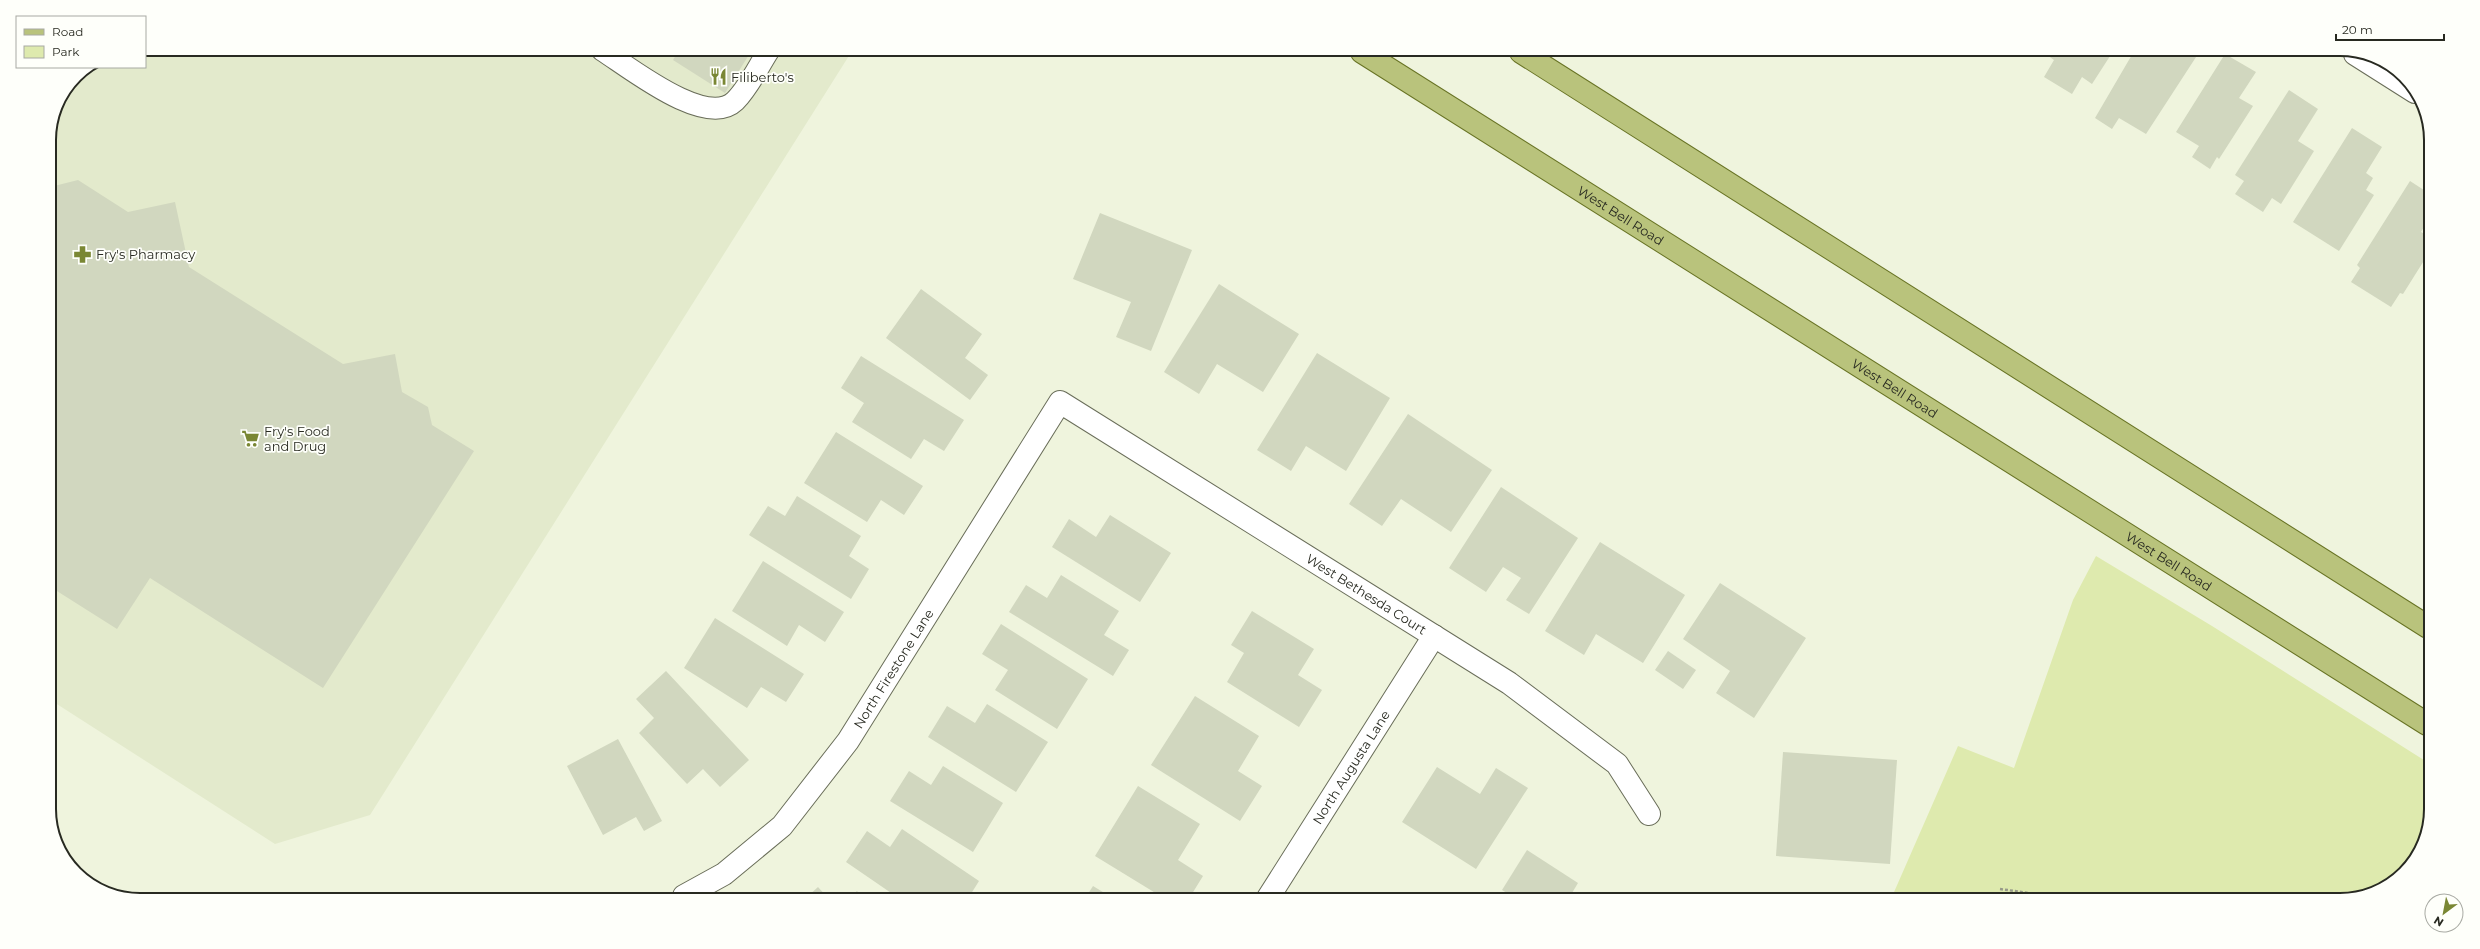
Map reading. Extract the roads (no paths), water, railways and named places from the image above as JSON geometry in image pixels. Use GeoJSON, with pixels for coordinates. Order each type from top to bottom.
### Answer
{"type":"FeatureCollection","features":[{"type":"Feature","properties":{"kind":"main road","name":"West Bell Road"},"geometry":{"type":"LineString","coordinates":[[1368,56],[2424,722]]}},
{"type":"Feature","properties":{"kind":"main road"},"geometry":{"type":"LineString","coordinates":[[1527,56],[2424,624]]}},
{"type":"Feature","properties":{"kind":"street"},"geometry":{"type":"LineString","coordinates":[[2363,59],[2401,83]]}},
{"type":"Feature","properties":{"kind":"street","name":"West Bethesda Court"},"geometry":{"type":"LineString","coordinates":[[1060,402],[1510,684],[1617,764],[1649,814]]}},
{"type":"Feature","properties":{"kind":"street","name":"North Firestone Lane"},"geometry":{"type":"LineString","coordinates":[[689,893],[724,874],[782,826],[848,741],[1060,402]]}},
{"type":"Feature","properties":{"kind":"street","name":"North Augusta Lane"},"geometry":{"type":"LineString","coordinates":[[1271,893],[1434,636]]}},
{"type":"Feature","properties":{"kind":"lane"},"geometry":{"type":"LineString","coordinates":[[611,56],[681,100],[702,108],[716,109],[734,102],[765,56]]}},
{"type":"Feature","properties":{"kind":"place","name":"Filiberto's"},"geometry":{"type":"Point","coordinates":[718,77]}},
{"type":"Feature","properties":{"kind":"place","name":"Fry's Pharmacy"},"geometry":{"type":"Point","coordinates":[83,254]}},
{"type":"Feature","properties":{"kind":"place","name":"Fry's Food and Drug"},"geometry":{"type":"Point","coordinates":[251,438]}}]}
